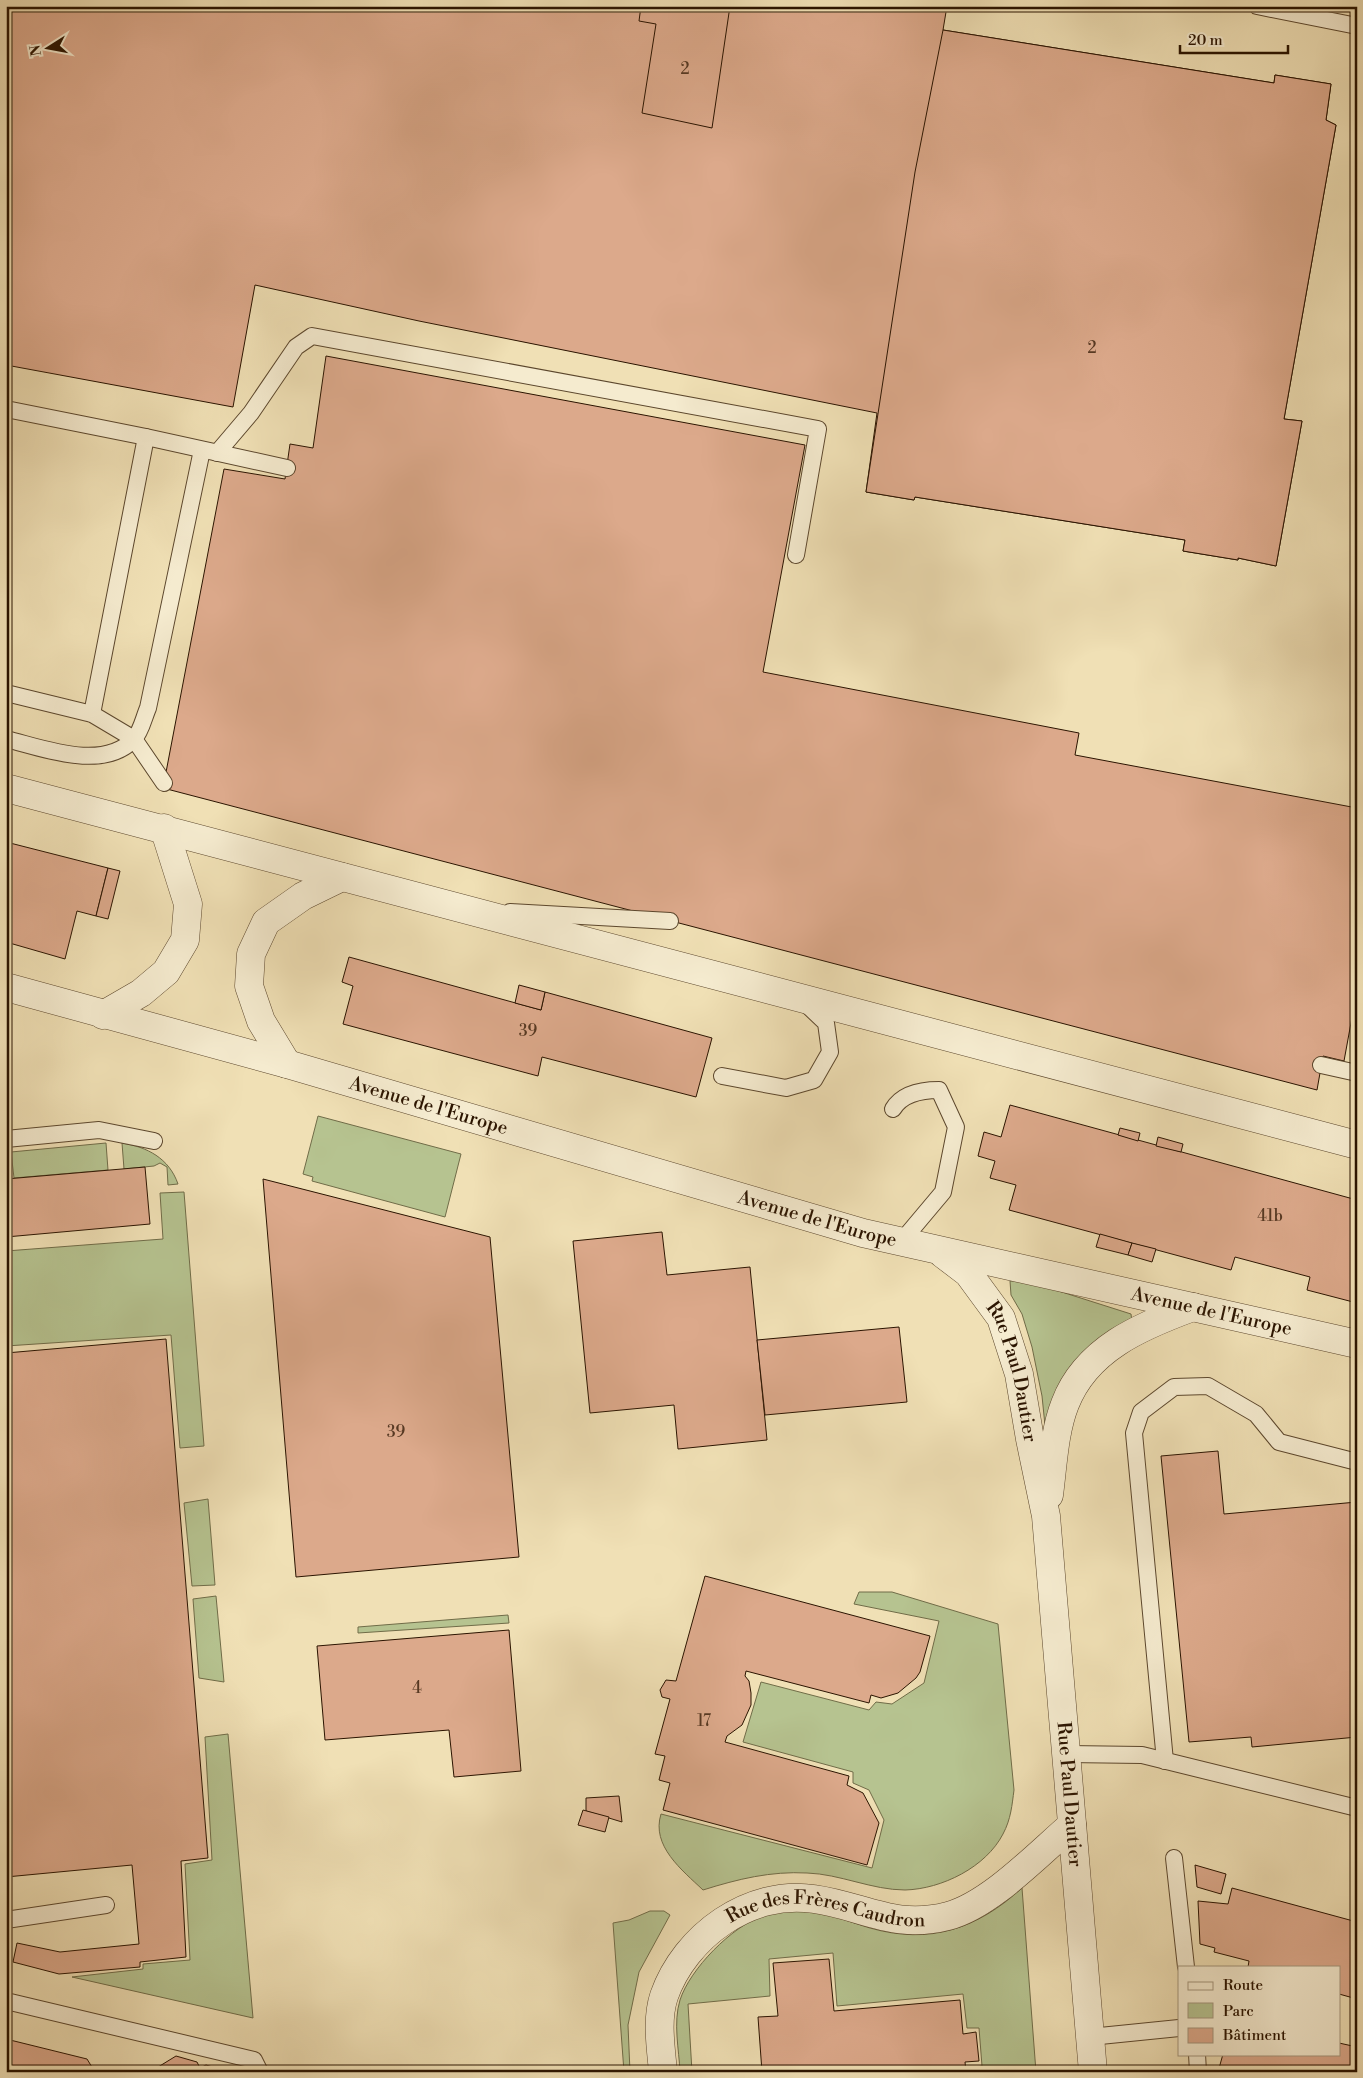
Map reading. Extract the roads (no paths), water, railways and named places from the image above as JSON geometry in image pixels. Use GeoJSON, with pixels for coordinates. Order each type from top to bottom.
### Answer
{"type":"FeatureCollection","features":[{"type":"Feature","properties":{"kind":"street"},"geometry":{"type":"LineString","coordinates":[[6,788],[164,828],[461,909],[1357,1145]]}},
{"type":"Feature","properties":{"kind":"street"},"geometry":{"type":"LineString","coordinates":[[103,1015],[140,993],[166,972],[185,940],[188,904],[164,828]]}},
{"type":"Feature","properties":{"kind":"street"},"geometry":{"type":"LineString","coordinates":[[287,1064],[261,1021],[249,986],[251,954],[266,922],[302,896],[342,877]]}},
{"type":"Feature","properties":{"kind":"street","name":"Avenue de l'Europe"},"geometry":{"type":"LineString","coordinates":[[6,987],[287,1064],[863,1233],[1357,1344]]}},
{"type":"Feature","properties":{"kind":"street","name":"Rue Paul Dautier"},"geometry":{"type":"LineString","coordinates":[[938,1251],[968,1273],[1001,1318],[1019,1374],[1046,1516],[1093,2072]]}},
{"type":"Feature","properties":{"kind":"street","name":"Rue Paul Dautier"},"geometry":{"type":"LineString","coordinates":[[1046,1516],[1054,1449],[1065,1403],[1090,1362],[1123,1338],[1152,1322],[1193,1307]]}},
{"type":"Feature","properties":{"kind":"street","name":"Rue des Frères Caudron"},"geometry":{"type":"LineString","coordinates":[[663,2072],[660,2031],[664,1997],[679,1966],[693,1947],[734,1914],[777,1899],[795,1898],[832,1902],[898,1920],[920,1921],[949,1916],[978,1903],[995,1892],[1072,1825]]}},
{"type":"Feature","properties":{"kind":"lane"},"geometry":{"type":"LineString","coordinates":[[1257,6],[1357,26]]}},
{"type":"Feature","properties":{"kind":"lane"},"geometry":{"type":"LineString","coordinates":[[6,739],[75,756],[106,756],[134,739],[148,708],[210,451],[251,413],[296,347],[312,336],[818,429],[796,555]]}},
{"type":"Feature","properties":{"kind":"lane"},"geometry":{"type":"LineString","coordinates":[[6,409],[286,468]]}},
{"type":"Feature","properties":{"kind":"lane"},"geometry":{"type":"LineString","coordinates":[[92,714],[146,437]]}},
{"type":"Feature","properties":{"kind":"lane"},"geometry":{"type":"LineString","coordinates":[[6,693],[92,714],[134,739],[164,783]]}},
{"type":"Feature","properties":{"kind":"lane"},"geometry":{"type":"LineString","coordinates":[[461,909],[670,921]]}},
{"type":"Feature","properties":{"kind":"lane"},"geometry":{"type":"LineString","coordinates":[[722,1076],[786,1088],[814,1080],[830,1052],[826,1023],[797,996]]}},
{"type":"Feature","properties":{"kind":"lane"},"geometry":{"type":"LineString","coordinates":[[1321,1066],[1357,1073]]}},
{"type":"Feature","properties":{"kind":"lane"},"geometry":{"type":"LineString","coordinates":[[893,1109],[897,1102],[923,1090],[939,1090],[956,1127],[943,1192],[901,1242]]}},
{"type":"Feature","properties":{"kind":"lane"},"geometry":{"type":"LineString","coordinates":[[6,1139],[99,1130],[154,1141]]}},
{"type":"Feature","properties":{"kind":"lane"},"geometry":{"type":"LineString","coordinates":[[1165,1761],[1134,1433],[1141,1412],[1174,1387],[1208,1386],[1256,1414],[1280,1442],[1357,1462]]}},
{"type":"Feature","properties":{"kind":"lane"},"geometry":{"type":"LineString","coordinates":[[1067,1754],[1142,1755],[1357,1808]]}},
{"type":"Feature","properties":{"kind":"lane"},"geometry":{"type":"LineString","coordinates":[[1174,1858],[1186,1966]]}},
{"type":"Feature","properties":{"kind":"lane"},"geometry":{"type":"LineString","coordinates":[[6,1920],[106,1905]]}},
{"type":"Feature","properties":{"kind":"lane"},"geometry":{"type":"LineString","coordinates":[[6,2001],[254,2060],[260,2072]]}},
{"type":"Feature","properties":{"kind":"lane"},"geometry":{"type":"LineString","coordinates":[[1090,2037],[1178,2028]]}},
{"type":"Feature","properties":{"kind":"lane"},"geometry":{"type":"LineString","coordinates":[[1197,2056],[1198,2072]]}}]}
